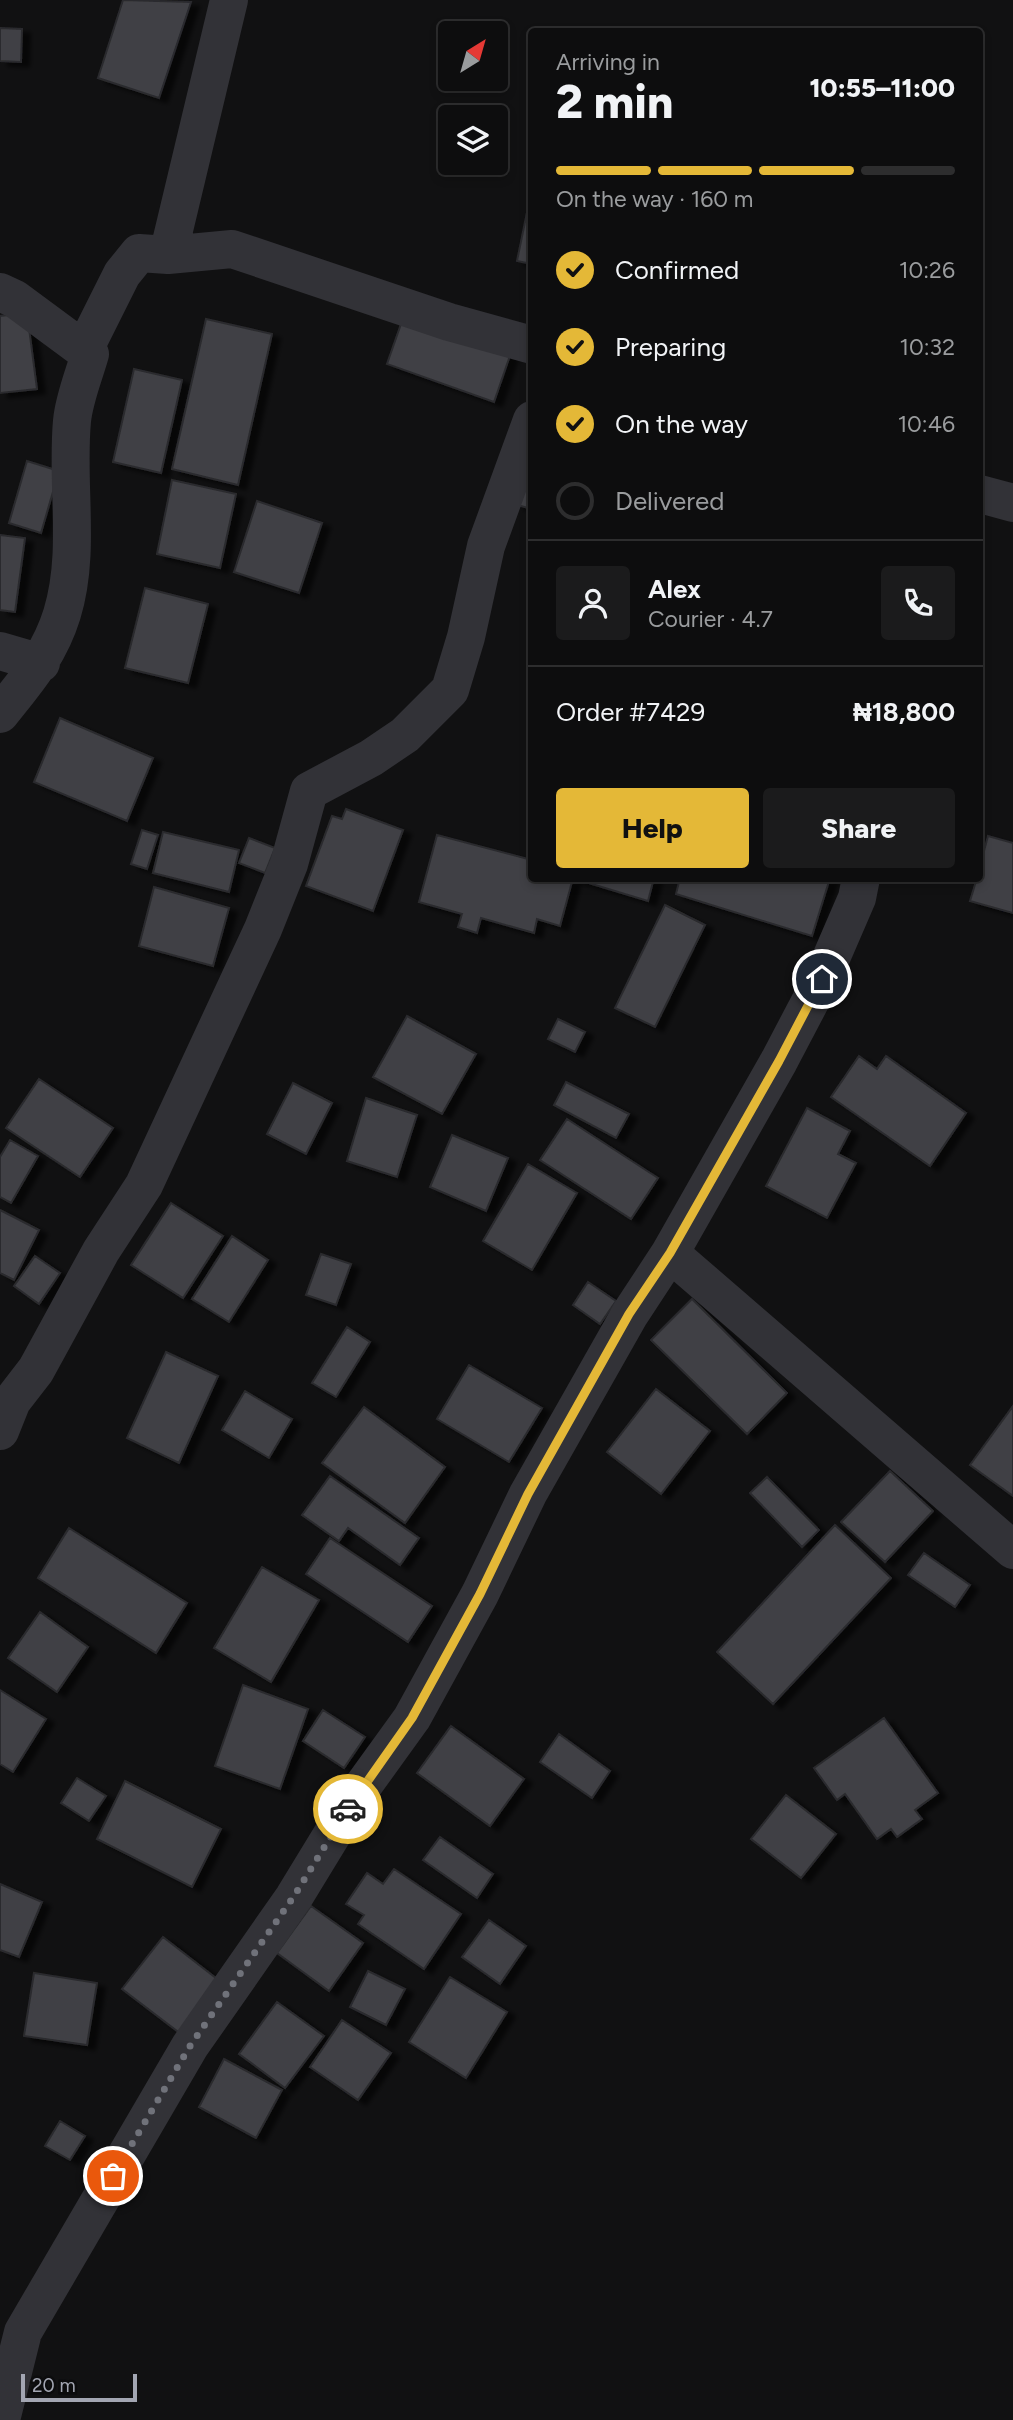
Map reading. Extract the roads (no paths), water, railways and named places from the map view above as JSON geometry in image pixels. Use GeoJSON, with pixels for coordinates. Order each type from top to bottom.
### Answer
{"type":"FeatureCollection","features":[{"type":"Feature","properties":{"kind":"street"},"geometry":{"type":"LineString","coordinates":[[168,255],[229,0]]}},
{"type":"Feature","properties":{"kind":"street"},"geometry":{"type":"LineString","coordinates":[[84,350],[122,274],[139,253],[168,255],[232,249],[449,322],[528,344]]}},
{"type":"Feature","properties":{"kind":"street"},"geometry":{"type":"LineString","coordinates":[[0,292],[15,299],[90,354],[72,419],[73,515],[69,576],[62,614],[41,663],[0,714]]}},
{"type":"Feature","properties":{"kind":"street"},"geometry":{"type":"LineString","coordinates":[[0,1431],[12,1401],[36,1370],[101,1251],[144,1185],[263,929],[289,864],[309,791],[371,758],[405,735],[450,690],[466,637],[486,547],[528,431]]}},
{"type":"Feature","properties":{"kind":"street"},"geometry":{"type":"LineString","coordinates":[[983,495],[1013,503]]}},
{"type":"Feature","properties":{"kind":"street"},"geometry":{"type":"LineString","coordinates":[[0,651],[41,663]]}},
{"type":"Feature","properties":{"kind":"street"},"geometry":{"type":"LineString","coordinates":[[1,2420],[23,2332],[190,2046],[294,1896],[355,1797],[412,1718],[480,1594],[528,1494],[629,1314],[670,1253],[779,1061],[822,979],[857,898],[859,882]]}},
{"type":"Feature","properties":{"kind":"street"},"geometry":{"type":"LineString","coordinates":[[670,1253],[1013,1550]]}}]}
